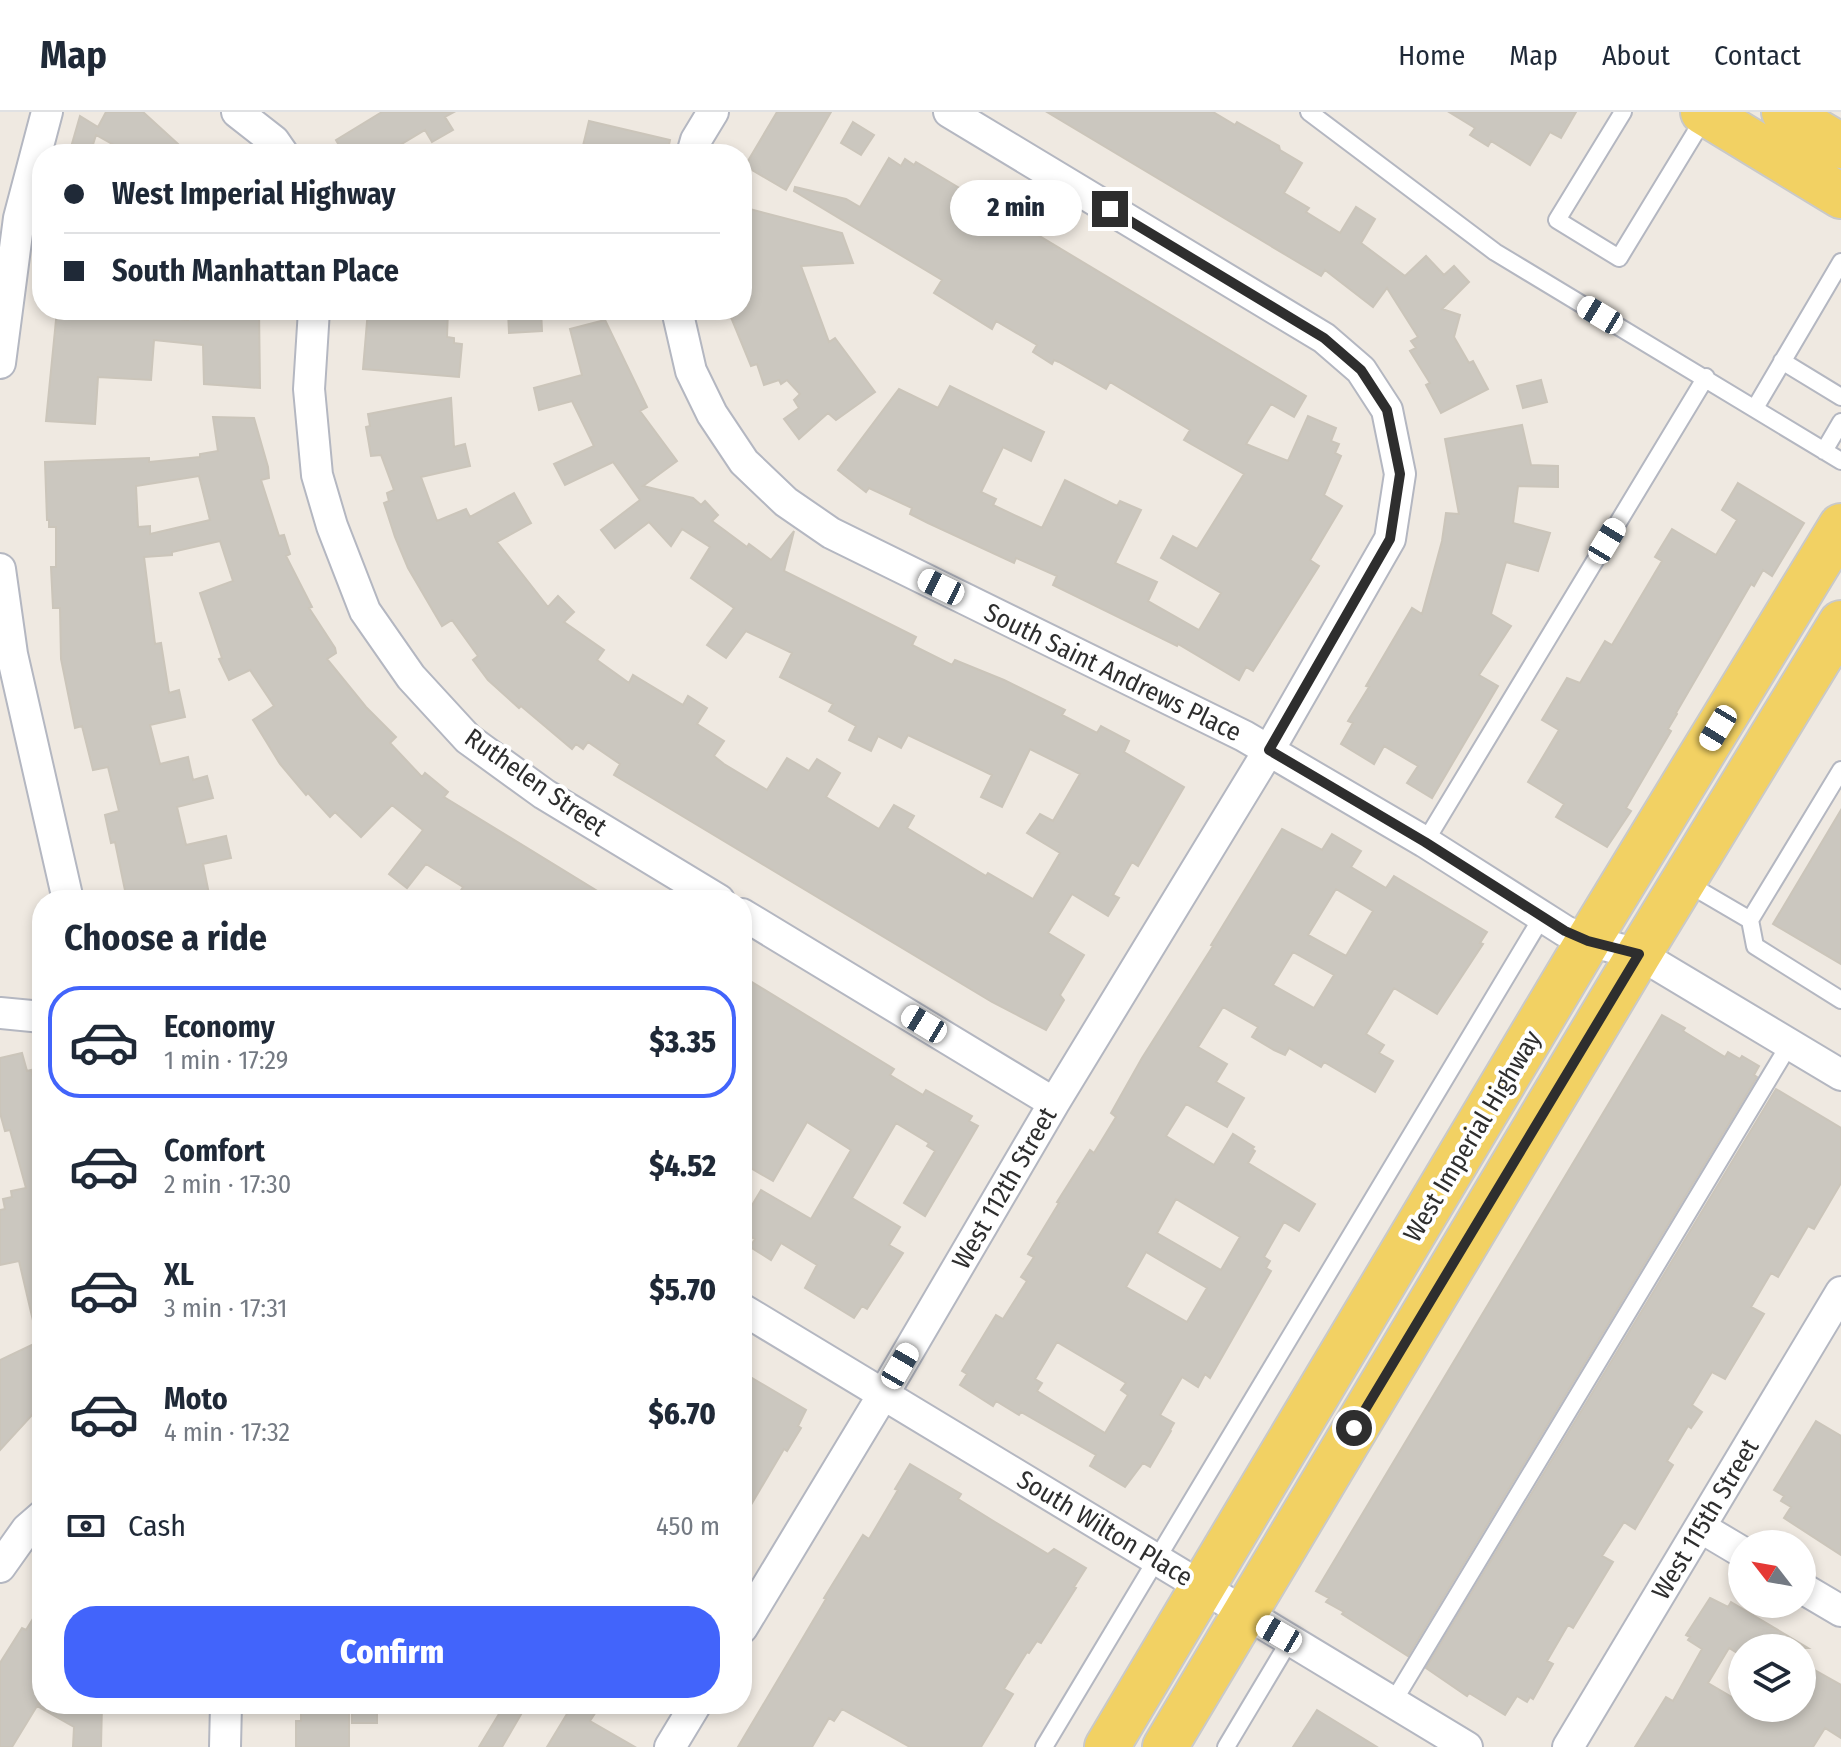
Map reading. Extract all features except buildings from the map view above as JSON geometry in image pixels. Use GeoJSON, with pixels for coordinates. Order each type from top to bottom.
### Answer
{"type":"FeatureCollection","features":[{"type":"Feature","properties":{"kind":"main road"},"geometry":{"type":"LineString","coordinates":[[1705,113],[1841,196]]}},
{"type":"Feature","properties":{"kind":"main road"},"geometry":{"type":"LineString","coordinates":[[1788,113],[1841,146]]}},
{"type":"Feature","properties":{"kind":"main road","name":"West Imperial Highway"},"geometry":{"type":"LineString","coordinates":[[1107,1747],[1588,941],[1841,526]]}},
{"type":"Feature","properties":{"kind":"main road","name":"West Imperial Highway"},"geometry":{"type":"LineString","coordinates":[[1165,1747],[1639,954],[1841,623]]}},
{"type":"Feature","properties":{"kind":"street"},"geometry":{"type":"LineString","coordinates":[[39,144],[47,112]]}},
{"type":"Feature","properties":{"kind":"street"},"geometry":{"type":"LineString","coordinates":[[237,112],[276,144]]}},
{"type":"Feature","properties":{"kind":"street"},"geometry":{"type":"LineString","coordinates":[[695,144],[713,112]]}},
{"type":"Feature","properties":{"kind":"street","name":"West 112th Street"},"geometry":{"type":"LineString","coordinates":[[752,1611],[1054,1103],[1269,750],[1390,539],[1400,474],[1387,410],[1361,370],[1324,338],[949,112]]}},
{"type":"Feature","properties":{"kind":"street"},"geometry":{"type":"LineString","coordinates":[[0,363],[19,218],[32,169]]}},
{"type":"Feature","properties":{"kind":"street","name":"Ruthelen Street"},"geometry":{"type":"LineString","coordinates":[[313,320],[309,389],[317,475],[332,526],[365,611],[411,677],[468,739],[544,794],[702,890]]}},
{"type":"Feature","properties":{"kind":"street","name":"South Saint Andrews Place"},"geometry":{"type":"LineString","coordinates":[[679,320],[691,371],[712,414],[744,462],[786,502],[831,533],[1244,736],[1425,842],[1542,917],[1588,941],[1639,954],[1675,973],[1841,1075]]}},
{"type":"Feature","properties":{"kind":"street"},"geometry":{"type":"LineString","coordinates":[[0,569],[12,654],[66,890]]}},
{"type":"Feature","properties":{"kind":"street"},"geometry":{"type":"LineString","coordinates":[[752,920],[1054,1103]]}},
{"type":"Feature","properties":{"kind":"street"},"geometry":{"type":"LineString","coordinates":[[0,1013],[32,1016]]}},
{"type":"Feature","properties":{"kind":"street","name":"West 115th Street"},"geometry":{"type":"LineString","coordinates":[[1568,1747],[1841,1292]]}},
{"type":"Feature","properties":{"kind":"street","name":"South Wilton Place"},"geometry":{"type":"LineString","coordinates":[[752,1315],[1467,1747]]}},
{"type":"Feature","properties":{"kind":"street"},"geometry":{"type":"LineString","coordinates":[[0,1567],[32,1525]]}},
{"type":"Feature","properties":{"kind":"street"},"geometry":{"type":"LineString","coordinates":[[1700,1527],[1728,1544]]}},
{"type":"Feature","properties":{"kind":"street"},"geometry":{"type":"LineString","coordinates":[[1816,1596],[1841,1611]]}},
{"type":"Feature","properties":{"kind":"street"},"geometry":{"type":"LineString","coordinates":[[225,1747],[226,1714]]}},
{"type":"Feature","properties":{"kind":"street"},"geometry":{"type":"LineString","coordinates":[[670,1747],[690,1714]]}},
{"type":"Feature","properties":{"kind":"lane"},"geometry":{"type":"LineString","coordinates":[[1309,112],[1495,252],[1841,461]]}},
{"type":"Feature","properties":{"kind":"lane"},"geometry":{"type":"LineString","coordinates":[[1623,112],[1557,220],[1619,258],[1705,113]]}},
{"type":"Feature","properties":{"kind":"lane"},"geometry":{"type":"LineString","coordinates":[[1755,408],[1841,262]]}},
{"type":"Feature","properties":{"kind":"lane"},"geometry":{"type":"LineString","coordinates":[[1782,361],[1841,397]]}},
{"type":"Feature","properties":{"kind":"lane"},"geometry":{"type":"LineString","coordinates":[[1425,842],[1706,377]]}},
{"type":"Feature","properties":{"kind":"lane"},"geometry":{"type":"LineString","coordinates":[[1824,451],[1841,422]]}},
{"type":"Feature","properties":{"kind":"lane"},"geometry":{"type":"LineString","coordinates":[[1841,770],[1750,920],[1755,946],[1841,1000]]}},
{"type":"Feature","properties":{"kind":"lane"},"geometry":{"type":"LineString","coordinates":[[1683,881],[1750,920]]}},
{"type":"Feature","properties":{"kind":"lane"},"geometry":{"type":"LineString","coordinates":[[1044,1747],[1542,917]]}},
{"type":"Feature","properties":{"kind":"lane"},"geometry":{"type":"LineString","coordinates":[[1393,1702],[1789,1045]]}},
{"type":"Feature","properties":{"kind":"lane"},"geometry":{"type":"LineString","coordinates":[[1226,1747],[1290,1640]]}},
{"type":"Feature","properties":{"kind":"route"},"geometry":{"type":"LineString","coordinates":[[1110,209],[1324,338],[1361,370],[1387,410],[1400,474],[1390,539],[1269,750],[1425,842],[1565,931],[1588,941],[1639,954],[1354,1428]]}}]}
